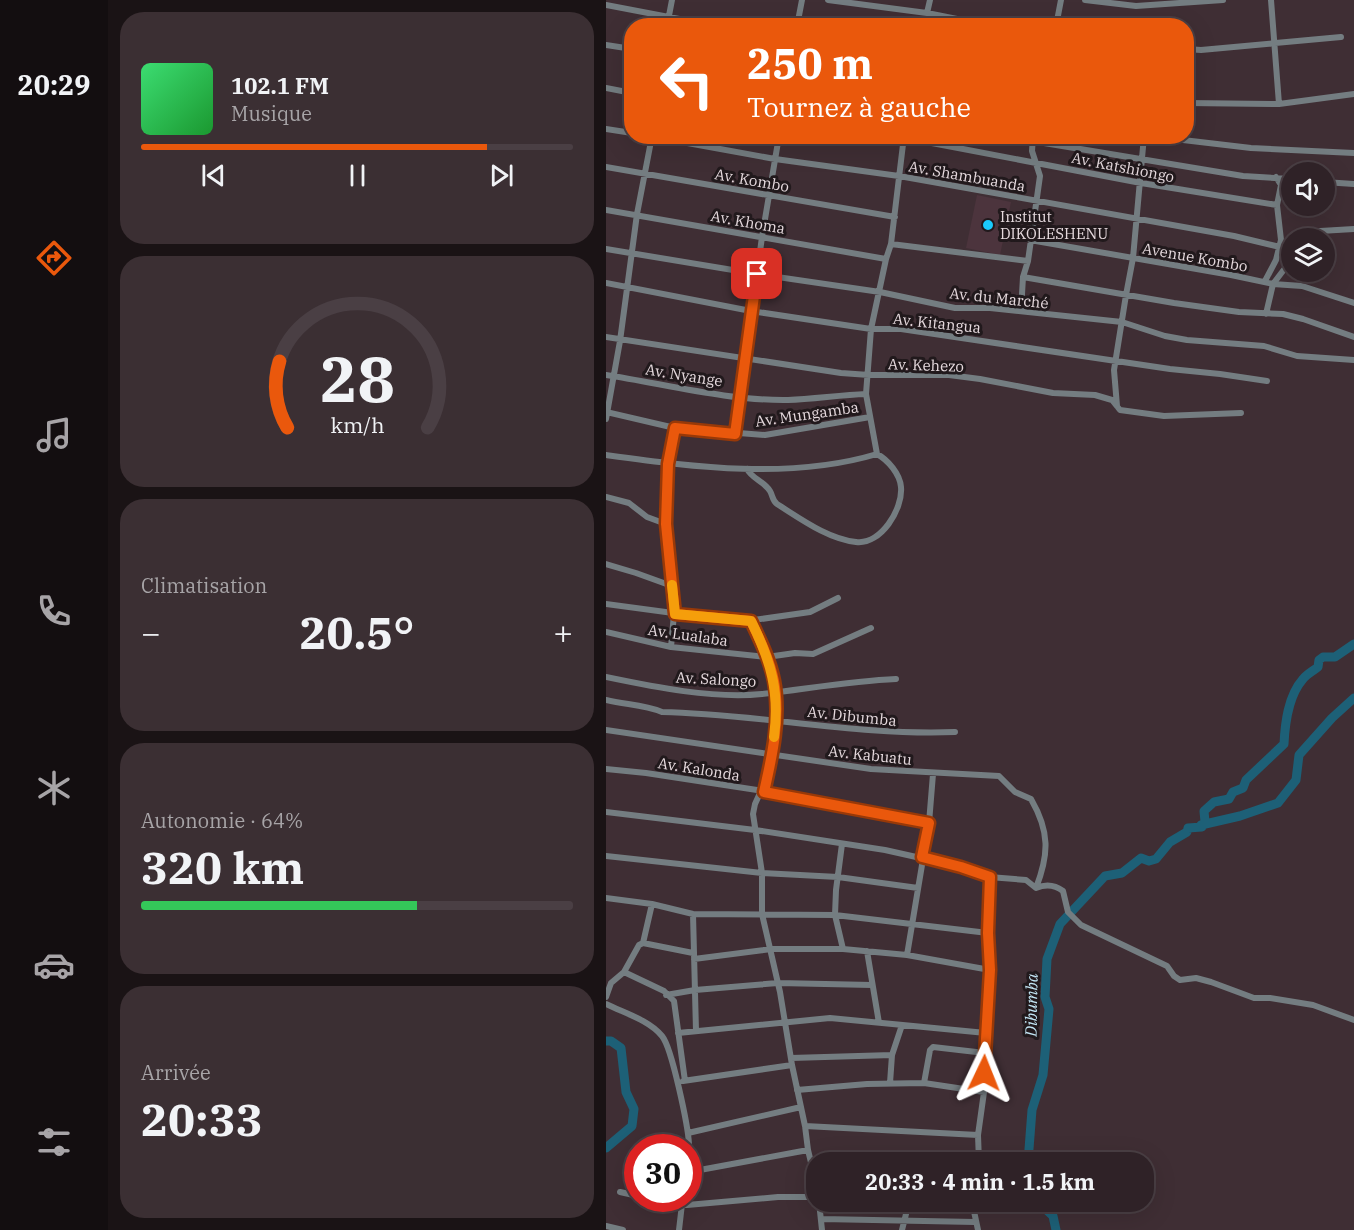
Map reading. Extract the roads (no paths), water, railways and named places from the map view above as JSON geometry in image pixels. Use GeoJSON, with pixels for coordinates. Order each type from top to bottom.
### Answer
{"type":"FeatureCollection","features":[{"type":"Feature","properties":{"kind":"street"},"geometry":{"type":"LineString","coordinates":[[606,5],[669,18],[672,0]]}},
{"type":"Feature","properties":{"kind":"street"},"geometry":{"type":"LineString","coordinates":[[799,18],[802,0]]}},
{"type":"Feature","properties":{"kind":"street"},"geometry":{"type":"LineString","coordinates":[[828,0],[952,18]]}},
{"type":"Feature","properties":{"kind":"street"},"geometry":{"type":"LineString","coordinates":[[927,18],[930,0]]}},
{"type":"Feature","properties":{"kind":"street"},"geometry":{"type":"LineString","coordinates":[[1058,18],[1061,0]]}},
{"type":"Feature","properties":{"kind":"street"},"geometry":{"type":"LineString","coordinates":[[1085,0],[1136,6],[1222,0]]}},
{"type":"Feature","properties":{"kind":"street"},"geometry":{"type":"LineString","coordinates":[[1271,0],[1279,104]]}},
{"type":"Feature","properties":{"kind":"street"},"geometry":{"type":"LineString","coordinates":[[1194,49],[1341,37]]}},
{"type":"Feature","properties":{"kind":"street"},"geometry":{"type":"LineString","coordinates":[[606,45],[624,48]]}},
{"type":"Feature","properties":{"kind":"street"},"geometry":{"type":"LineString","coordinates":[[606,88],[624,91]]}},
{"type":"Feature","properties":{"kind":"street"},"geometry":{"type":"LineString","coordinates":[[1194,103],[1279,104],[1354,94]]}},
{"type":"Feature","properties":{"kind":"street"},"geometry":{"type":"LineString","coordinates":[[606,129],[624,132]]}},
{"type":"Feature","properties":{"kind":"street"},"geometry":{"type":"LineString","coordinates":[[1194,141],[1251,148],[1354,153]]}},
{"type":"Feature","properties":{"kind":"street"},"geometry":{"type":"LineString","coordinates":[[607,414],[610,375],[620,341],[637,214],[650,144]]}},
{"type":"Feature","properties":{"kind":"street","name":"Av. Shambuanda"},"geometry":{"type":"LineString","coordinates":[[690,144],[775,159],[899,176],[1234,236],[1280,247]]}},
{"type":"Feature","properties":{"kind":"street"},"geometry":{"type":"LineString","coordinates":[[735,434],[751,311],[778,144]]}},
{"type":"Feature","properties":{"kind":"street"},"geometry":{"type":"LineString","coordinates":[[877,454],[866,394],[871,329],[891,244],[903,144]]}},
{"type":"Feature","properties":{"kind":"street","name":"Av. Katshiongo"},"geometry":{"type":"LineString","coordinates":[[939,144],[1141,183],[1277,206]]}},
{"type":"Feature","properties":{"kind":"street"},"geometry":{"type":"LineString","coordinates":[[1021,311],[1023,277],[1028,261],[1040,176],[1032,152],[1032,144]]}},
{"type":"Feature","properties":{"kind":"street"},"geometry":{"type":"LineString","coordinates":[[1059,144],[1243,176],[1281,178]]}},
{"type":"Feature","properties":{"kind":"street"},"geometry":{"type":"LineString","coordinates":[[1117,407],[1114,370],[1138,219],[1143,144]]}},
{"type":"Feature","properties":{"kind":"street","name":"Av. Kombo"},"geometry":{"type":"LineString","coordinates":[[606,167],[894,217]]}},
{"type":"Feature","properties":{"kind":"street"},"geometry":{"type":"LineString","coordinates":[[1265,281],[1276,260],[1281,240],[1277,206],[1281,185],[1276,177]]}},
{"type":"Feature","properties":{"kind":"street"},"geometry":{"type":"LineString","coordinates":[[1335,183],[1354,184]]}},
{"type":"Feature","properties":{"kind":"street","name":"Av. Khoma"},"geometry":{"type":"LineString","coordinates":[[606,210],[886,259]]}},
{"type":"Feature","properties":{"kind":"street"},"geometry":{"type":"LineString","coordinates":[[1335,230],[1354,229]]}},
{"type":"Feature","properties":{"kind":"street","name":"Avenue Kombo"},"geometry":{"type":"LineString","coordinates":[[1030,240],[1273,284],[1302,286],[1354,303]]}},
{"type":"Feature","properties":{"kind":"street"},"geometry":{"type":"LineString","coordinates":[[891,244],[1028,261]]}},
{"type":"Feature","properties":{"kind":"street","name":"Av. du Marché"},"geometry":{"type":"LineString","coordinates":[[606,249],[879,291],[955,308],[1021,311],[1050,316],[1122,322],[1165,336],[1187,340],[1264,346],[1297,356],[1354,360]]}},
{"type":"Feature","properties":{"kind":"street"},"geometry":{"type":"LineString","coordinates":[[1266,314],[1273,284],[1281,273]]}},
{"type":"Feature","properties":{"kind":"street"},"geometry":{"type":"LineString","coordinates":[[1023,277],[1239,312],[1283,314],[1354,337]]}},
{"type":"Feature","properties":{"kind":"street","name":"Av. Kitangua"},"geometry":{"type":"LineString","coordinates":[[606,283],[751,311],[871,329],[901,329],[1267,381]]}},
{"type":"Feature","properties":{"kind":"street","name":"Av. Kehezo"},"geometry":{"type":"LineString","coordinates":[[606,337],[620,341],[842,373],[960,377],[1053,393],[1095,395],[1112,400],[1120,410],[1130,412],[1164,416],[1241,413]]}},
{"type":"Feature","properties":{"kind":"street","name":"Av. Nyange"},"geometry":{"type":"LineString","coordinates":[[610,375],[739,397],[788,400],[866,394]]}},
{"type":"Feature","properties":{"kind":"street","name":"Av. Mungamba"},"geometry":{"type":"LineString","coordinates":[[607,414],[675,428],[765,435],[870,417]]}},
{"type":"Feature","properties":{"kind":"street"},"geometry":{"type":"LineString","coordinates":[[671,647],[675,614],[666,524],[668,464],[675,428]]}},
{"type":"Feature","properties":{"kind":"street"},"geometry":{"type":"LineString","coordinates":[[606,455],[668,464],[747,469],[832,465],[877,454],[886,459],[899,478],[901,493],[885,530],[880,535],[856,542],[825,532],[777,504],[772,500],[770,490],[751,476],[747,469]]}},
{"type":"Feature","properties":{"kind":"street"},"geometry":{"type":"LineString","coordinates":[[606,497],[629,503],[647,518],[666,524]]}},
{"type":"Feature","properties":{"kind":"street"},"geometry":{"type":"LineString","coordinates":[[606,564],[672,586]]}},
{"type":"Feature","properties":{"kind":"street"},"geometry":{"type":"LineString","coordinates":[[606,604],[675,614],[751,621],[810,612],[838,598]]}},
{"type":"Feature","properties":{"kind":"street"},"geometry":{"type":"LineString","coordinates":[[702,1170],[808,1150],[778,983],[762,914],[762,873],[753,814],[760,793],[764,792],[771,755],[776,721],[776,691],[767,657],[751,621]]}},
{"type":"Feature","properties":{"kind":"street","name":"Av. Lualaba"},"geometry":{"type":"LineString","coordinates":[[606,632],[671,647],[767,657],[813,654],[871,628]]}},
{"type":"Feature","properties":{"kind":"street","name":"Av. Salongo"},"geometry":{"type":"LineString","coordinates":[[606,677],[690,691],[735,694],[896,679]]}},
{"type":"Feature","properties":{"kind":"street","name":"Av. Dibumba"},"geometry":{"type":"LineString","coordinates":[[606,700],[623,704],[645,705],[662,712],[912,734],[955,732]]}},
{"type":"Feature","properties":{"kind":"street","name":"Av. Kabuatu"},"geometry":{"type":"LineString","coordinates":[[606,730],[871,769],[999,776],[1015,792],[1031,799],[1042,825],[1046,856],[1036,888]]}},
{"type":"Feature","properties":{"kind":"street","name":"Av. Kalonda"},"geometry":{"type":"LineString","coordinates":[[606,769],[646,773],[764,792],[929,823]]}},
{"type":"Feature","properties":{"kind":"street"},"geometry":{"type":"LineString","coordinates":[[907,955],[929,823],[933,774]]}},
{"type":"Feature","properties":{"kind":"street"},"geometry":{"type":"LineString","coordinates":[[606,812],[754,830],[922,857],[990,877],[1026,880],[1036,888],[1042,885],[1060,889],[1063,891],[1070,914],[1088,929],[1167,966],[1180,980],[1196,978],[1254,998],[1270,998],[1312,1005],[1354,1020]]}},
{"type":"Feature","properties":{"kind":"street"},"geometry":{"type":"LineString","coordinates":[[842,844],[835,915],[843,949]]}},
{"type":"Feature","properties":{"kind":"street"},"geometry":{"type":"LineString","coordinates":[[606,856],[918,888]]}},
{"type":"Feature","properties":{"kind":"street"},"geometry":{"type":"LineString","coordinates":[[979,1152],[978,1135],[984,1092],[989,1015],[990,877]]}},
{"type":"Feature","properties":{"kind":"street"},"geometry":{"type":"LineString","coordinates":[[606,898],[652,904],[693,914],[835,915],[913,926],[988,933]]}},
{"type":"Feature","properties":{"kind":"street"},"geometry":{"type":"LineString","coordinates":[[606,997],[612,983],[624,972],[639,945],[643,943],[652,904]]}},
{"type":"Feature","properties":{"kind":"street"},"geometry":{"type":"LineString","coordinates":[[693,914],[696,1031]]}},
{"type":"Feature","properties":{"kind":"street"},"geometry":{"type":"LineString","coordinates":[[643,943],[694,956],[771,949],[843,949],[907,955],[990,970]]}},
{"type":"Feature","properties":{"kind":"street"},"geometry":{"type":"LineString","coordinates":[[867,951],[879,1023]]}},
{"type":"Feature","properties":{"kind":"street"},"geometry":{"type":"LineString","coordinates":[[624,972],[664,991],[674,1001],[685,1081]]}},
{"type":"Feature","properties":{"kind":"street"},"geometry":{"type":"LineString","coordinates":[[666,995],[778,983],[872,985]]}},
{"type":"Feature","properties":{"kind":"street"},"geometry":{"type":"LineString","coordinates":[[606,1004],[650,1026],[664,1038],[688,1133],[801,1107]]}},
{"type":"Feature","properties":{"kind":"street"},"geometry":{"type":"LineString","coordinates":[[678,1033],[830,1018],[986,1034]]}},
{"type":"Feature","properties":{"kind":"street"},"geometry":{"type":"LineString","coordinates":[[890,1083],[892,1055],[902,1025]]}},
{"type":"Feature","properties":{"kind":"street"},"geometry":{"type":"LineString","coordinates":[[924,1083],[930,1050],[933,1047],[985,1053]]}},
{"type":"Feature","properties":{"kind":"street"},"geometry":{"type":"LineString","coordinates":[[676,1082],[792,1062],[892,1055]]}},
{"type":"Feature","properties":{"kind":"street"},"geometry":{"type":"LineString","coordinates":[[797,1090],[890,1083],[924,1083],[984,1092]]}},
{"type":"Feature","properties":{"kind":"street"},"geometry":{"type":"LineString","coordinates":[[805,1125],[978,1135]]}},
{"type":"Feature","properties":{"kind":"street"},"geometry":{"type":"LineString","coordinates":[[620,1192],[624,1193]]}},
{"type":"Feature","properties":{"kind":"street"},"geometry":{"type":"LineString","coordinates":[[702,1202],[806,1197]]}},
{"type":"Feature","properties":{"kind":"street"},"geometry":{"type":"LineString","coordinates":[[679,1230],[684,1212]]}},
{"type":"Feature","properties":{"kind":"street"},"geometry":{"type":"LineString","coordinates":[[821,1212],[822,1230]]}},
{"type":"Feature","properties":{"kind":"street"},"geometry":{"type":"LineString","coordinates":[[902,1230],[906,1212]]}},
{"type":"Feature","properties":{"kind":"street"},"geometry":{"type":"LineString","coordinates":[[974,1212],[978,1230]]}},
{"type":"Feature","properties":{"kind":"street"},"geometry":{"type":"LineString","coordinates":[[822,1219],[975,1222]]}},
{"type":"Feature","properties":{"kind":"street"},"geometry":{"type":"LineString","coordinates":[[606,1226],[623,1230]]}},
{"type":"Feature","properties":{"kind":"waterway","name":"Dibumba"},"geometry":{"type":"LineString","coordinates":[[1029,1152],[1032,1110],[1043,1075],[1049,1009],[1045,997],[1047,959],[1060,924],[1105,876],[1122,873],[1141,858],[1149,861],[1156,859],[1170,842],[1187,832],[1188,828],[1202,827],[1205,822],[1204,811],[1214,802],[1229,799],[1233,792],[1243,788],[1246,780],[1284,744],[1286,719],[1294,693],[1303,679],[1318,667],[1319,660],[1323,657],[1335,657],[1354,644]]}},
{"type":"Feature","properties":{"kind":"waterway"},"geometry":{"type":"LineString","coordinates":[[1201,825],[1240,816],[1278,803],[1296,780],[1299,755],[1332,718],[1354,698]]}},
{"type":"Feature","properties":{"kind":"waterway"},"geometry":{"type":"LineString","coordinates":[[606,1041],[611,1041],[621,1048],[626,1092],[634,1109],[632,1126],[606,1148]]}},
{"type":"Feature","properties":{"kind":"waterway","name":"Dibumba"},"geometry":{"type":"LineString","coordinates":[[1049,1212],[1053,1216],[1056,1230]]}},
{"type":"Feature","properties":{"kind":"place","name":"Institut DIKOLESHENU"},"geometry":{"type":"Point","coordinates":[988,225]}}]}
